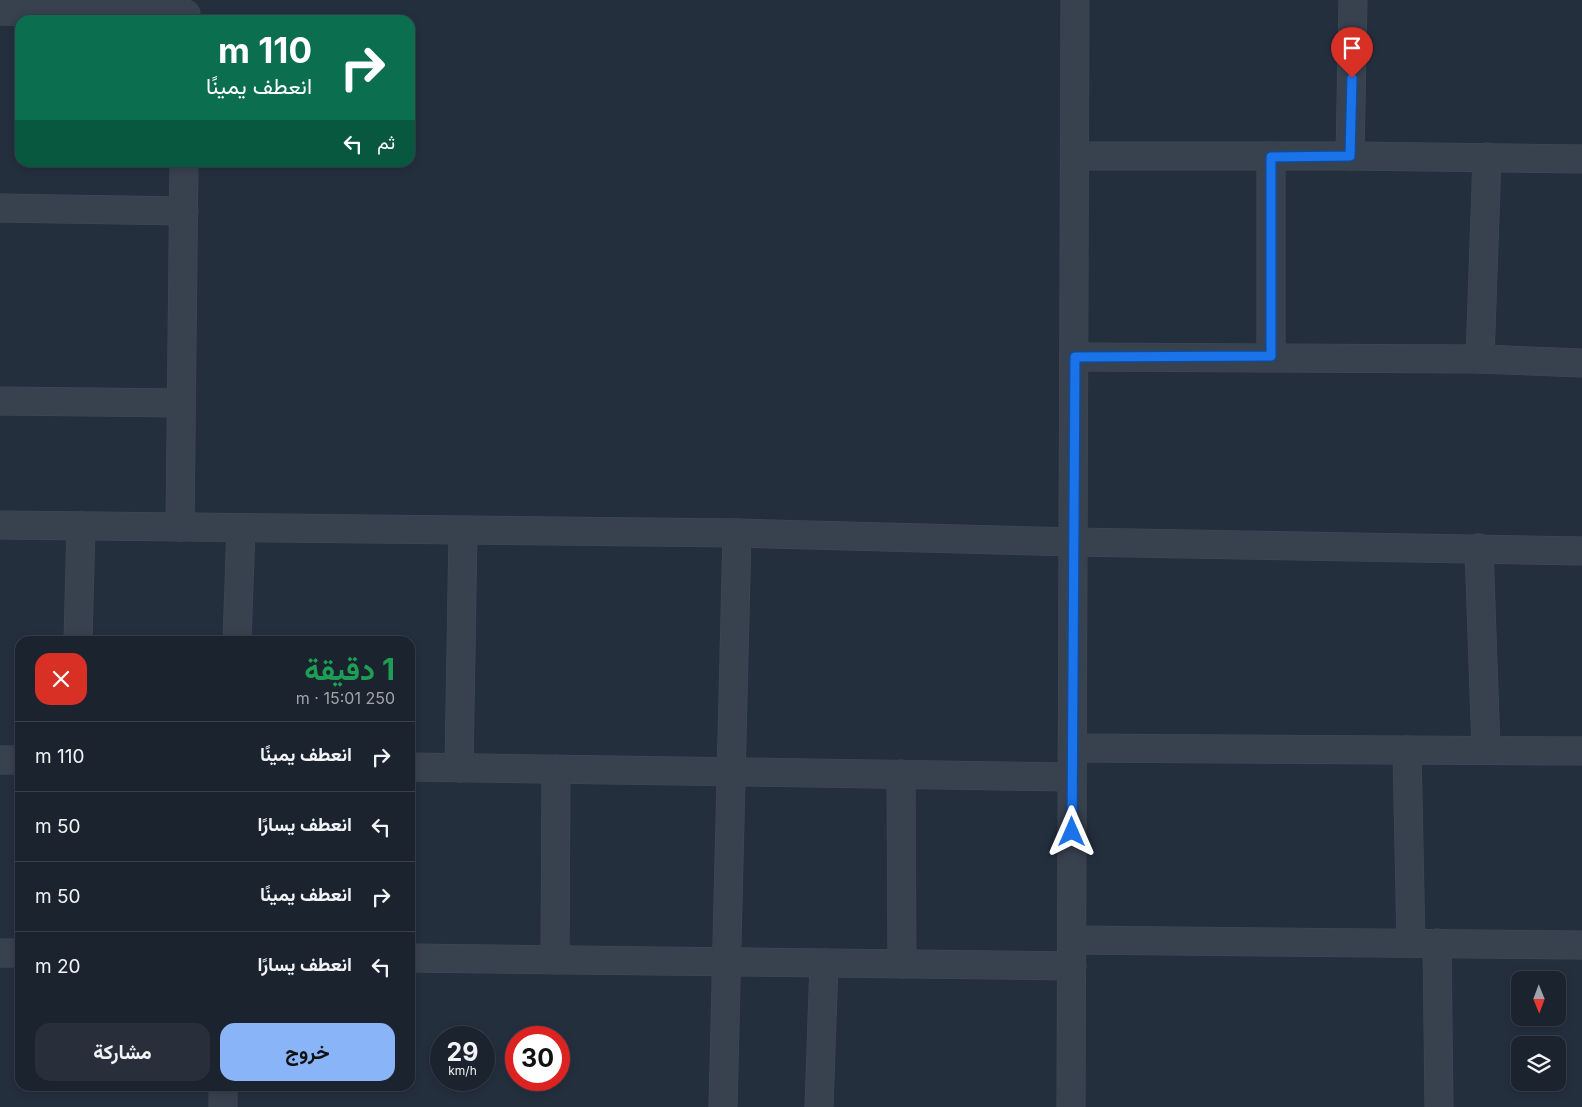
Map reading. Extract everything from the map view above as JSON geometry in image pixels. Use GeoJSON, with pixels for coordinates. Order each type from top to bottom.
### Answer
{"type":"FeatureCollection","features":[{"type":"Feature","properties":{"kind":"street"},"geometry":{"type":"LineString","coordinates":[[1071,1107],[1075,542],[1075,0]]}},
{"type":"Feature","properties":{"kind":"street"},"geometry":{"type":"LineString","coordinates":[[1350,156],[1353,0]]}},
{"type":"Feature","properties":{"kind":"street"},"geometry":{"type":"LineString","coordinates":[[0,11],[186,11]]}},
{"type":"Feature","properties":{"kind":"street"},"geometry":{"type":"LineString","coordinates":[[1075,156],[1350,156],[1582,159]]}},
{"type":"Feature","properties":{"kind":"street"},"geometry":{"type":"LineString","coordinates":[[1271,157],[1271,356]]}},
{"type":"Feature","properties":{"kind":"street"},"geometry":{"type":"LineString","coordinates":[[1480,359],[1487,157]]}},
{"type":"Feature","properties":{"kind":"street"},"geometry":{"type":"LineString","coordinates":[[180,527],[184,167]]}},
{"type":"Feature","properties":{"kind":"street"},"geometry":{"type":"LineString","coordinates":[[0,208],[184,212]]}},
{"type":"Feature","properties":{"kind":"street"},"geometry":{"type":"LineString","coordinates":[[1075,357],[1271,356],[1480,359],[1582,363]]}},
{"type":"Feature","properties":{"kind":"street"},"geometry":{"type":"LineString","coordinates":[[0,401],[182,404]]}},
{"type":"Feature","properties":{"kind":"street"},"geometry":{"type":"LineString","coordinates":[[0,525],[737,533],[1075,542],[1582,551]]}},
{"type":"Feature","properties":{"kind":"street"},"geometry":{"type":"LineString","coordinates":[[78,636],[81,526]]}},
{"type":"Feature","properties":{"kind":"street"},"geometry":{"type":"LineString","coordinates":[[237,636],[241,528]]}},
{"type":"Feature","properties":{"kind":"street"},"geometry":{"type":"LineString","coordinates":[[459,768],[463,531]]}},
{"type":"Feature","properties":{"kind":"street"},"geometry":{"type":"LineString","coordinates":[[723,1107],[737,533]]}},
{"type":"Feature","properties":{"kind":"street"},"geometry":{"type":"LineString","coordinates":[[1479,548],[1486,750]]}},
{"type":"Feature","properties":{"kind":"street"},"geometry":{"type":"LineString","coordinates":[[1073,748],[1582,751]]}},
{"type":"Feature","properties":{"kind":"street"},"geometry":{"type":"LineString","coordinates":[[1408,750],[1439,1107]]}},
{"type":"Feature","properties":{"kind":"street"},"geometry":{"type":"LineString","coordinates":[[0,760],[15,760]]}},
{"type":"Feature","properties":{"kind":"street"},"geometry":{"type":"LineString","coordinates":[[415,767],[1072,777]]}},
{"type":"Feature","properties":{"kind":"street"},"geometry":{"type":"LineString","coordinates":[[555,960],[556,769]]}},
{"type":"Feature","properties":{"kind":"street"},"geometry":{"type":"LineString","coordinates":[[901,774],[902,964]]}},
{"type":"Feature","properties":{"kind":"street"},"geometry":{"type":"LineString","coordinates":[[1072,940],[1582,945]]}},
{"type":"Feature","properties":{"kind":"street"},"geometry":{"type":"LineString","coordinates":[[0,953],[15,953]]}},
{"type":"Feature","properties":{"kind":"street"},"geometry":{"type":"LineString","coordinates":[[415,958],[1072,966]]}},
{"type":"Feature","properties":{"kind":"street"},"geometry":{"type":"LineString","coordinates":[[819,1107],[824,963]]}},
{"type":"Feature","properties":{"kind":"street"},"geometry":{"type":"LineString","coordinates":[[223,1091],[223,1107]]}},
{"type":"Feature","properties":{"kind":"route"},"geometry":{"type":"LineString","coordinates":[[1072,832],[1075,357],[1271,356],[1271,157],[1350,156],[1352,78]]}}]}
